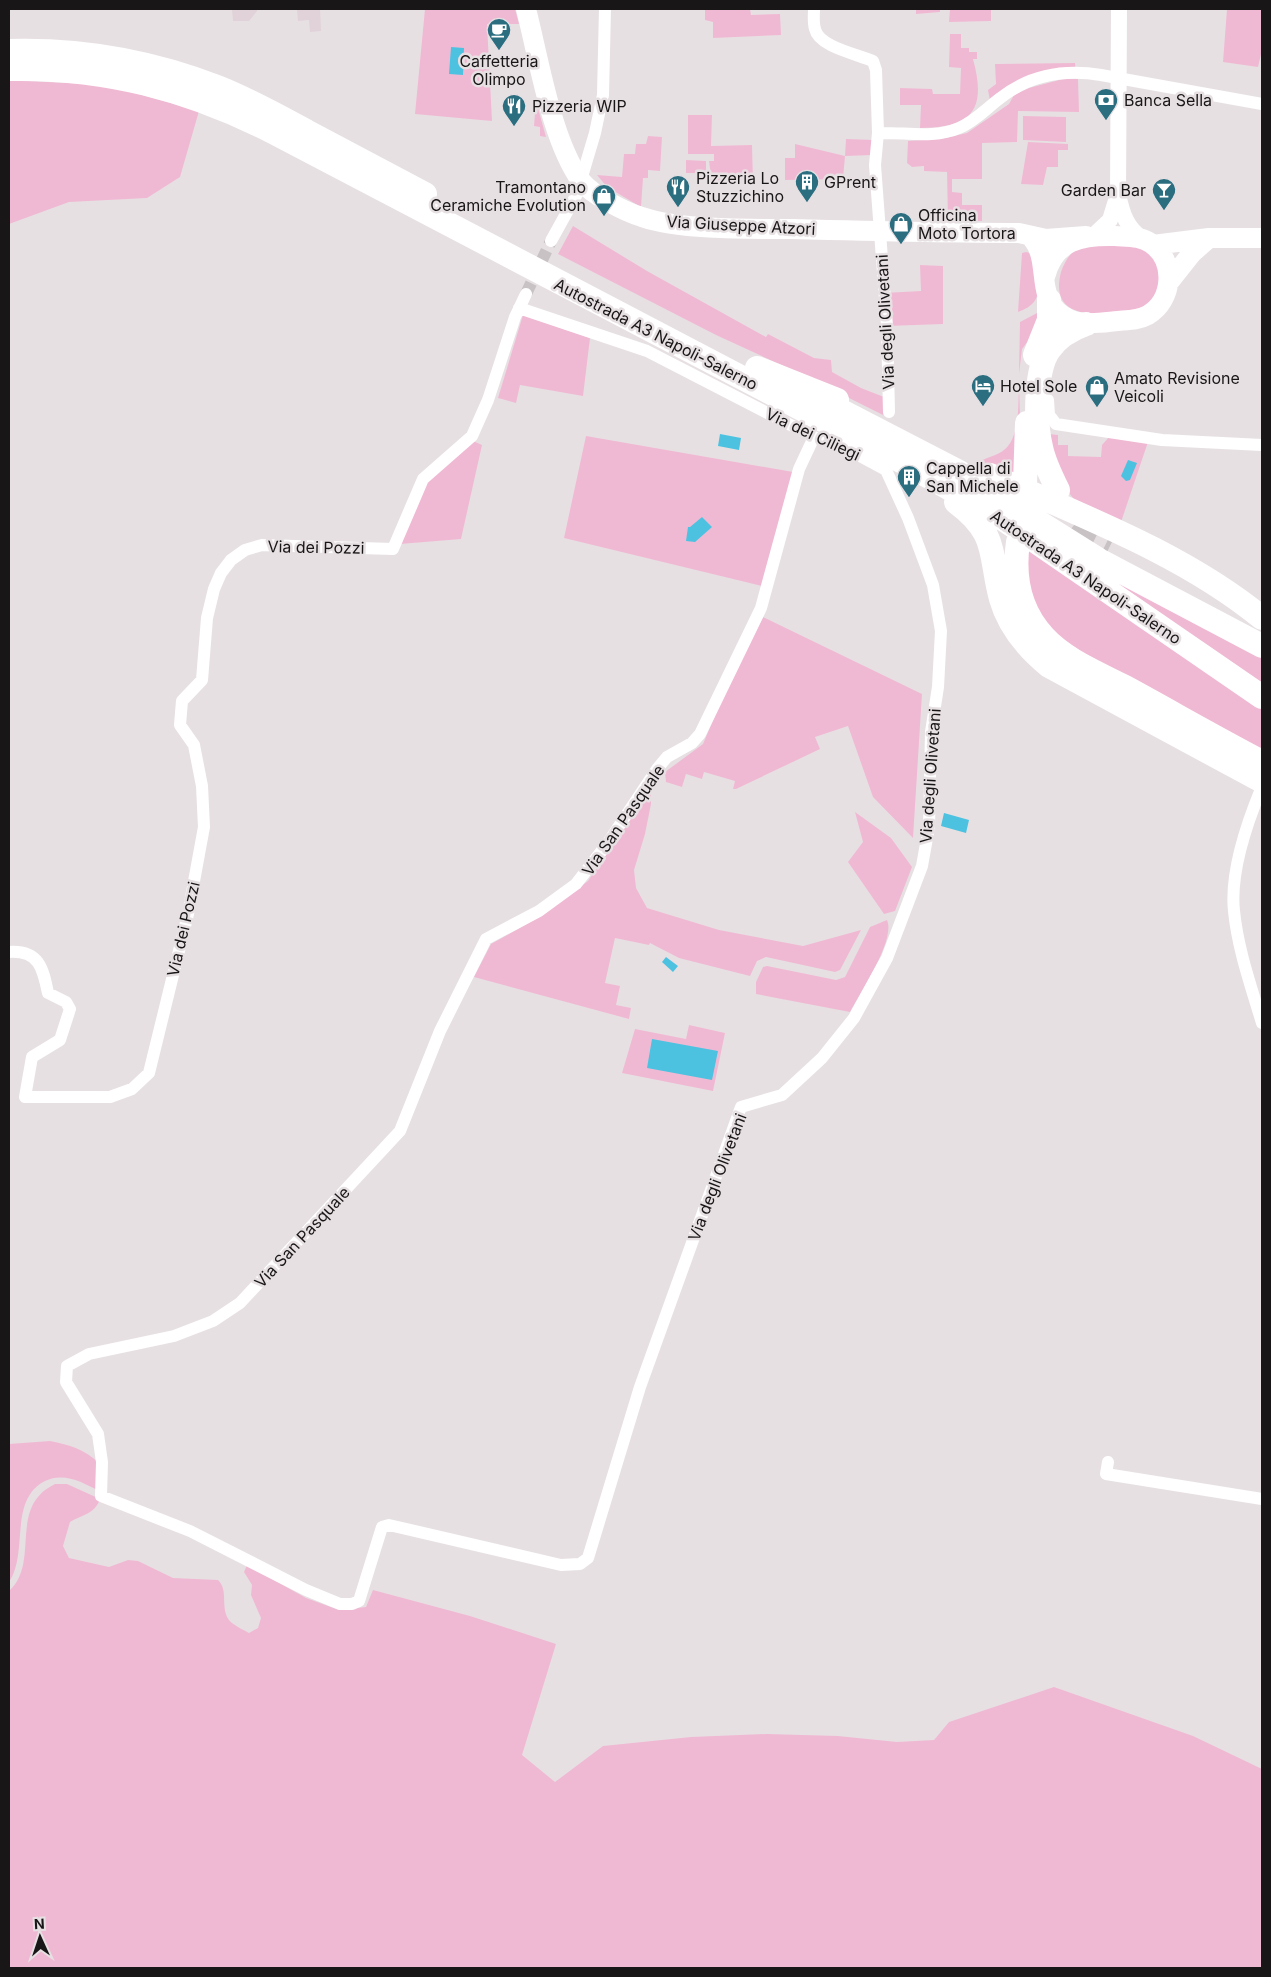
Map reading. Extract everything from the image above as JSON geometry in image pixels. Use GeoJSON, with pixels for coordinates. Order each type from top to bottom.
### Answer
{"type":"FeatureCollection","features":[{"type":"Feature","properties":{"kind":"highway","name":"Autostrada A3 Napoli-Salerno"},"geometry":{"type":"LineString","coordinates":[[9,51],[77,54],[141,63],[198,80],[247,99],[757,368],[959,472],[1099,560],[1262,646]]}},
{"type":"Feature","properties":{"kind":"highway","name":"Autostrada A3 Napoli-Salerno"},"geometry":{"type":"LineString","coordinates":[[9,69],[62,70],[122,78],[184,93],[238,114],[892,465],[1003,519],[1262,697]]}},
{"type":"Feature","properties":{"kind":"highway"},"geometry":{"type":"LineString","coordinates":[[1025,484],[1029,382],[1031,368],[1049,320],[1047,288]]}},
{"type":"Feature","properties":{"kind":"highway"},"geometry":{"type":"LineString","coordinates":[[1058,490],[1044,458],[1039,435],[1040,376],[1044,359],[1056,342],[1064,334],[1086,324]]}},
{"type":"Feature","properties":{"kind":"highway"},"geometry":{"type":"LineString","coordinates":[[757,368],[843,403],[985,473],[1119,532],[1209,581],[1262,618]]}},
{"type":"Feature","properties":{"kind":"highway"},"geometry":{"type":"LineString","coordinates":[[892,465],[967,511],[985,532],[995,558],[1001,600],[1013,627],[1033,653],[1049,666],[1262,785]]}},
{"type":"Feature","properties":{"kind":"highway"},"geometry":{"type":"LineString","coordinates":[[1018,542],[1016,578],[1019,592],[1032,622],[1044,637],[1075,660],[1262,762]]}},
{"type":"Feature","properties":{"kind":"highway"},"geometry":{"type":"LineString","coordinates":[[1112,542],[1228,607],[1262,623]]}},
{"type":"Feature","properties":{"kind":"highway"},"geometry":{"type":"LineString","coordinates":[[1228,607],[1262,633]]}},
{"type":"Feature","properties":{"kind":"main road","name":"Via Giuseppe Atzori"},"geometry":{"type":"LineString","coordinates":[[526,9],[558,134],[582,182],[618,207],[643,218],[664,222],[751,229],[1019,233],[1032,238],[1046,239],[1090,235],[1133,237],[1148,242],[1209,238],[1262,238]]}},
{"type":"Feature","properties":{"kind":"main road","name":"Via Giuseppe Atzori"},"geometry":{"type":"LineString","coordinates":[[1047,288],[1054,256],[1062,248],[1090,235]]}},
{"type":"Feature","properties":{"kind":"main road"},"geometry":{"type":"LineString","coordinates":[[1032,238],[1041,252],[1047,288],[1064,317],[1086,324],[1137,319],[1147,316],[1162,301],[1169,282],[1192,253],[1209,238]]}},
{"type":"Feature","properties":{"kind":"main road"},"geometry":{"type":"LineString","coordinates":[[1148,242],[1166,261],[1169,282]]}},
{"type":"Feature","properties":{"kind":"street"},"geometry":{"type":"LineString","coordinates":[[551,241],[582,182],[595,133],[603,95],[605,9]]}},
{"type":"Feature","properties":{"kind":"street","name":"Via degli Olivetani"},"geometry":{"type":"LineString","coordinates":[[814,9],[815,30],[819,38],[830,45],[873,61],[876,70],[878,133],[875,165],[881,231],[889,412]]}},
{"type":"Feature","properties":{"kind":"street"},"geometry":{"type":"LineString","coordinates":[[1119,9],[1118,194],[1125,220],[1135,234],[1148,242]]}},
{"type":"Feature","properties":{"kind":"street"},"geometry":{"type":"LineString","coordinates":[[878,133],[922,134],[949,132],[977,118],[1010,90],[1027,81],[1043,76],[1082,72],[1262,104]]}},
{"type":"Feature","properties":{"kind":"street"},"geometry":{"type":"LineString","coordinates":[[1090,235],[1110,220],[1118,194]]}},
{"type":"Feature","properties":{"kind":"street","name":"Via dei Pozzi"},"geometry":{"type":"LineString","coordinates":[[9,952],[21,951],[31,955],[40,964],[48,993],[66,1002],[70,1009],[60,1040],[32,1057],[25,1097],[110,1097],[132,1089],[149,1073],[188,914],[204,827],[202,786],[194,745],[180,725],[182,701],[202,680],[207,618],[214,589],[221,573],[231,560],[245,550],[262,545],[393,549],[423,479],[472,436],[488,400],[519,308],[526,294]]}},
{"type":"Feature","properties":{"kind":"street","name":"Via dei Ciliegi"},"geometry":{"type":"LineString","coordinates":[[519,308],[647,351],[814,436],[860,456],[892,465]]}},
{"type":"Feature","properties":{"kind":"street"},"geometry":{"type":"LineString","coordinates":[[1040,376],[1048,390],[1048,415],[1056,424],[1162,440],[1262,444]]}},
{"type":"Feature","properties":{"kind":"street","name":"Via San Pasquale"},"geometry":{"type":"LineString","coordinates":[[580,1564],[561,1565],[541,1561],[389,1525],[382,1527],[359,1601],[352,1604],[340,1604],[306,1590],[190,1531],[101,1496],[102,1462],[98,1434],[66,1382],[67,1366],[89,1354],[174,1336],[213,1321],[240,1303],[400,1131],[440,1032],[486,939],[539,911],[576,884],[608,844],[657,769],[667,757],[692,743],[700,734],[761,608],[799,469],[814,436]]}},
{"type":"Feature","properties":{"kind":"street","name":"Via degli Olivetani"},"geometry":{"type":"LineString","coordinates":[[580,1564],[588,1558],[640,1387],[741,1107],[782,1095],[822,1058],[854,1018],[887,958],[922,866],[929,827],[931,732],[938,687],[942,632],[933,585],[892,465]]}},
{"type":"Feature","properties":{"kind":"street"},"geometry":{"type":"LineString","coordinates":[[1262,785],[1246,835],[1237,872],[1234,909],[1239,948],[1262,1023]]}},
{"type":"Feature","properties":{"kind":"street"},"geometry":{"type":"LineString","coordinates":[[1108,1462],[1106,1474],[1262,1499]]}},
{"type":"Feature","properties":{"kind":"shaded area"},"geometry":{"type":"Polygon","coordinates":[[[232,9],[257,9],[257,11],[249,21],[233,21],[232,9]]]}},
{"type":"Feature","properties":{"kind":"shaded area"},"geometry":{"type":"Polygon","coordinates":[[[297,9],[320,9],[321,31],[310,32],[309,20],[298,21],[297,9]]]}},
{"type":"Feature","properties":{"kind":"shaded area"},"geometry":{"type":"Polygon","coordinates":[[[425,9],[515,9],[519,24],[487,24],[492,121],[415,114],[425,9]]]}},
{"type":"Feature","properties":{"kind":"shaded area"},"geometry":{"type":"Polygon","coordinates":[[[705,9],[750,9],[751,15],[780,14],[781,35],[713,38],[713,22],[705,20],[705,9]]]}},
{"type":"Feature","properties":{"kind":"shaded area"},"geometry":{"type":"Polygon","coordinates":[[[916,9],[940,9],[940,12],[916,14],[916,9]]]}},
{"type":"Feature","properties":{"kind":"shaded area"},"geometry":{"type":"Polygon","coordinates":[[[950,9],[991,9],[991,21],[949,22],[950,9]]]}},
{"type":"Feature","properties":{"kind":"shaded area"},"geometry":{"type":"Polygon","coordinates":[[[1227,9],[1262,9],[1262,50],[1258,67],[1223,62],[1227,9]]]}},
{"type":"Feature","properties":{"kind":"shaded area"},"geometry":{"type":"Polygon","coordinates":[[[950,34],[961,34],[961,48],[969,48],[969,52],[977,52],[977,59],[973,59],[978,91],[976,103],[971,113],[963,120],[938,127],[920,128],[921,105],[900,105],[900,88],[932,89],[933,94],[960,94],[961,68],[949,67],[950,34]]]}},
{"type":"Feature","properties":{"kind":"shaded area"},"geometry":{"type":"Polygon","coordinates":[[[1075,63],[1076,72],[1043,76],[991,106],[988,90],[996,84],[995,64],[1075,63]]]}},
{"type":"Feature","properties":{"kind":"shaded area"},"geometry":{"type":"Polygon","coordinates":[[[1063,79],[1078,79],[1079,112],[1018,111],[1017,142],[982,143],[982,179],[952,179],[952,192],[962,193],[962,205],[982,205],[982,221],[948,221],[947,172],[924,171],[924,166],[912,167],[907,163],[908,141],[941,139],[967,133],[1009,104],[1014,95],[1029,88],[1063,79]]]}},
{"type":"Feature","properties":{"kind":"shaded area"},"geometry":{"type":"Polygon","coordinates":[[[9,80],[106,85],[199,111],[180,177],[147,198],[69,202],[9,224],[9,80]]]}},
{"type":"Feature","properties":{"kind":"shaded area"},"geometry":{"type":"Polygon","coordinates":[[[536,101],[546,137],[540,136],[540,127],[534,126],[536,101]]]}},
{"type":"Feature","properties":{"kind":"shaded area"},"geometry":{"type":"Polygon","coordinates":[[[688,115],[712,115],[711,146],[752,145],[753,183],[712,184],[709,161],[714,161],[714,154],[688,154],[688,115]]]}},
{"type":"Feature","properties":{"kind":"shaded area"},"geometry":{"type":"Polygon","coordinates":[[[1023,116],[1066,117],[1066,142],[1023,140],[1023,116]]]}},
{"type":"Feature","properties":{"kind":"shaded area"},"geometry":{"type":"Polygon","coordinates":[[[648,136],[662,137],[660,171],[648,170],[648,178],[643,178],[641,207],[607,187],[597,175],[622,177],[624,154],[635,154],[636,144],[646,144],[648,136]]]}},
{"type":"Feature","properties":{"kind":"shaded area"},"geometry":{"type":"Polygon","coordinates":[[[846,139],[874,140],[872,155],[845,156],[846,139]]]}},
{"type":"Feature","properties":{"kind":"shaded area"},"geometry":{"type":"Polygon","coordinates":[[[1028,142],[1068,144],[1068,150],[1058,150],[1058,167],[1047,167],[1043,185],[1021,184],[1028,142]]]}},
{"type":"Feature","properties":{"kind":"shaded area"},"geometry":{"type":"Polygon","coordinates":[[[795,144],[845,156],[843,179],[785,180],[785,158],[795,158],[795,144]]]}},
{"type":"Feature","properties":{"kind":"shaded area"},"geometry":{"type":"Polygon","coordinates":[[[686,160],[706,161],[706,173],[686,173],[686,160]]]}},
{"type":"Feature","properties":{"kind":"shaded area"},"geometry":{"type":"Polygon","coordinates":[[[573,226],[647,271],[766,337],[768,334],[814,358],[831,360],[832,372],[861,388],[884,397],[885,416],[803,375],[716,335],[558,254],[573,226]]]}},
{"type":"Feature","properties":{"kind":"shaded area"},"geometry":{"type":"Polygon","coordinates":[[[1136,244],[1156,259],[1162,280],[1150,304],[1134,311],[1094,314],[1073,309],[1066,304],[1061,297],[1059,286],[1062,269],[1073,252],[1090,245],[1136,244]]]}},
{"type":"Feature","properties":{"kind":"shaded area"},"geometry":{"type":"Polygon","coordinates":[[[1022,253],[1030,253],[1038,288],[1034,302],[1018,312],[1022,253]]]}},
{"type":"Feature","properties":{"kind":"shaded area"},"geometry":{"type":"Polygon","coordinates":[[[920,265],[943,266],[943,324],[887,326],[884,293],[921,291],[920,265]]]}},
{"type":"Feature","properties":{"kind":"shaded area"},"geometry":{"type":"Polygon","coordinates":[[[1044,302],[1031,337],[1022,349],[1019,374],[1020,322],[1039,312],[1044,302]]]}},
{"type":"Feature","properties":{"kind":"shaded area"},"geometry":{"type":"Polygon","coordinates":[[[523,315],[590,338],[583,396],[520,385],[516,403],[498,398],[523,315]]]}},
{"type":"Feature","properties":{"kind":"shaded area"},"geometry":{"type":"Polygon","coordinates":[[[1019,385],[1022,477],[980,461],[1002,451],[1012,440],[1018,417],[1019,385]]]}},
{"type":"Feature","properties":{"kind":"shaded area"},"geometry":{"type":"Polygon","coordinates":[[[1049,434],[1058,435],[1058,445],[1068,445],[1068,456],[1101,457],[1102,445],[1109,437],[1148,442],[1120,525],[1074,499],[1061,477],[1049,434]]]}},
{"type":"Feature","properties":{"kind":"shaded area"},"geometry":{"type":"Polygon","coordinates":[[[586,436],[793,472],[762,586],[564,538],[586,436]]]}},
{"type":"Feature","properties":{"kind":"shaded area"},"geometry":{"type":"Polygon","coordinates":[[[473,441],[482,445],[461,539],[400,544],[426,482],[473,441]]]}},
{"type":"Feature","properties":{"kind":"shaded area"},"geometry":{"type":"Polygon","coordinates":[[[1025,545],[1262,709],[1262,754],[1084,654],[1052,631],[1035,607],[1025,580],[1025,545]]]}},
{"type":"Feature","properties":{"kind":"shaded area"},"geometry":{"type":"Polygon","coordinates":[[[1111,575],[1262,656],[1262,690],[1107,581],[1111,575]]]}},
{"type":"Feature","properties":{"kind":"shaded area"},"geometry":{"type":"Polygon","coordinates":[[[763,617],[922,694],[913,838],[873,797],[848,726],[815,737],[820,749],[736,789],[733,789],[735,781],[704,772],[702,779],[686,774],[682,787],[666,782],[665,772],[703,744],[720,704],[763,617]]]}},
{"type":"Feature","properties":{"kind":"shaded area"},"geometry":{"type":"Polygon","coordinates":[[[651,786],[651,804],[645,834],[634,870],[636,888],[647,908],[719,930],[803,946],[861,930],[840,970],[835,972],[766,957],[757,961],[750,976],[679,958],[650,943],[649,945],[615,938],[605,983],[620,986],[616,1005],[631,1008],[629,1019],[474,977],[491,944],[543,915],[588,881],[651,786]]]}},
{"type":"Feature","properties":{"kind":"shaded area"},"geometry":{"type":"Polygon","coordinates":[[[855,812],[891,838],[912,867],[895,911],[884,914],[848,862],[863,842],[855,812]]]}},
{"type":"Feature","properties":{"kind":"shaded area"},"geometry":{"type":"Polygon","coordinates":[[[887,920],[888,929],[882,952],[850,1012],[756,994],[756,982],[763,967],[767,966],[836,980],[845,977],[870,927],[887,920]]]}},
{"type":"Feature","properties":{"kind":"shaded area"},"geometry":{"type":"Polygon","coordinates":[[[689,1025],[725,1033],[713,1091],[622,1073],[635,1029],[686,1039],[689,1025]]]}},
{"type":"Feature","properties":{"kind":"shaded area"},"geometry":{"type":"Polygon","coordinates":[[[50,1441],[76,1448],[88,1454],[99,1463],[99,1491],[73,1479],[66,1478],[52,1478],[34,1490],[27,1501],[23,1514],[18,1557],[15,1570],[9,1582],[9,1444],[50,1441]]]}},
{"type":"Feature","properties":{"kind":"shaded area"},"geometry":{"type":"Polygon","coordinates":[[[55,1484],[67,1484],[100,1499],[95,1508],[88,1514],[70,1522],[63,1546],[69,1558],[109,1567],[128,1560],[138,1561],[173,1578],[218,1580],[223,1590],[228,1618],[232,1623],[249,1633],[258,1628],[261,1618],[251,1595],[252,1585],[244,1572],[247,1565],[306,1598],[339,1610],[366,1607],[373,1590],[470,1616],[556,1644],[522,1755],[555,1782],[603,1746],[691,1737],[767,1734],[838,1736],[897,1742],[934,1740],[949,1722],[1054,1687],[1193,1736],[1262,1769],[1262,1968],[9,1968],[9,1591],[18,1579],[23,1565],[28,1520],[32,1506],[41,1494],[55,1484]]]}},
{"type":"Feature","properties":{"kind":"water"},"geometry":{"type":"Polygon","coordinates":[[[451,47],[464,48],[463,75],[449,74],[451,47]]]}},
{"type":"Feature","properties":{"kind":"water"},"geometry":{"type":"Polygon","coordinates":[[[720,434],[741,438],[739,450],[718,446],[720,434]]]}},
{"type":"Feature","properties":{"kind":"water"},"geometry":{"type":"Polygon","coordinates":[[[1128,460],[1137,463],[1130,480],[1126,481],[1121,476],[1128,460]]]}},
{"type":"Feature","properties":{"kind":"water"},"geometry":{"type":"Polygon","coordinates":[[[702,517],[712,527],[695,542],[686,541],[688,527],[702,517]]]}},
{"type":"Feature","properties":{"kind":"water"},"geometry":{"type":"Polygon","coordinates":[[[944,813],[969,820],[966,833],[941,826],[944,813]]]}},
{"type":"Feature","properties":{"kind":"water"},"geometry":{"type":"Polygon","coordinates":[[[666,957],[678,966],[673,972],[662,962],[666,957]]]}},
{"type":"Feature","properties":{"kind":"water"},"geometry":{"type":"Polygon","coordinates":[[[652,1039],[718,1051],[712,1080],[647,1068],[652,1039]]]}},
{"type":"Feature","properties":{"kind":"tunnel"},"geometry":{"type":"LineString","coordinates":[[526,294],[551,241]]}},
{"type":"Feature","properties":{"kind":"tunnel"},"geometry":{"type":"LineString","coordinates":[[1078,520],[1096,534],[1112,542]]}},
{"type":"Feature","properties":{"kind":"place","name":"Caffetteria Olimpo"},"geometry":{"type":"Point","coordinates":[499,51]}},
{"type":"Feature","properties":{"kind":"place","name":"Banca Sella"},"geometry":{"type":"Point","coordinates":[1106,121]}},
{"type":"Feature","properties":{"kind":"place","name":"Pizzeria WIP"},"geometry":{"type":"Point","coordinates":[514,127]}},
{"type":"Feature","properties":{"kind":"place","name":"GPrent"},"geometry":{"type":"Point","coordinates":[807,203]}},
{"type":"Feature","properties":{"kind":"place","name":"Pizzeria Lo Stuzzichino"},"geometry":{"type":"Point","coordinates":[678,208]}},
{"type":"Feature","properties":{"kind":"place","name":"Garden Bar"},"geometry":{"type":"Point","coordinates":[1164,211]}},
{"type":"Feature","properties":{"kind":"place","name":"Tramontano Ceramiche Evolution"},"geometry":{"type":"Point","coordinates":[604,217]}},
{"type":"Feature","properties":{"kind":"place","name":"Officina Moto Tortora"},"geometry":{"type":"Point","coordinates":[901,245]}},
{"type":"Feature","properties":{"kind":"place","name":"Hotel Sole"},"geometry":{"type":"Point","coordinates":[983,407]}},
{"type":"Feature","properties":{"kind":"place","name":"Amato Revisione Veicoli"},"geometry":{"type":"Point","coordinates":[1097,408]}},
{"type":"Feature","properties":{"kind":"place","name":"Cappella di San Michele"},"geometry":{"type":"Point","coordinates":[909,498]}}]}
